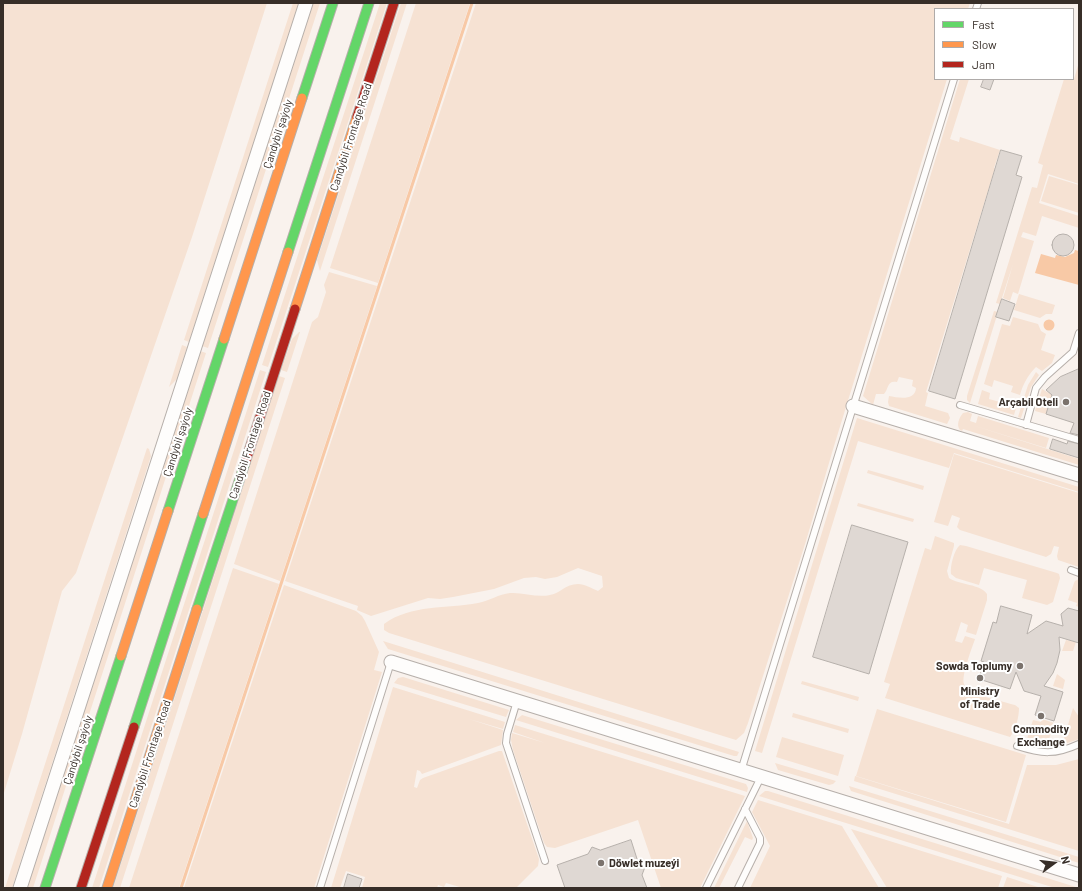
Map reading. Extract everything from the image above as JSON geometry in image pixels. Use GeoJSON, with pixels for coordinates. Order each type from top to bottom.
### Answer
{"type":"FeatureCollection","features":[{"type":"Feature","properties":{"kind":"main road","name":"Çandybil şaýoly"},"geometry":{"type":"LineString","coordinates":[[45,888],[333,3]]}},
{"type":"Feature","properties":{"kind":"main road"},"geometry":{"type":"LineString","coordinates":[[81,888],[369,3]]}},
{"type":"Feature","properties":{"kind":"main road","name":"Candybil Frontage Road"},"geometry":{"type":"LineString","coordinates":[[106,888],[394,3]]}},
{"type":"Feature","properties":{"kind":"street"},"geometry":{"type":"LineString","coordinates":[[20,888],[306,3]]}},
{"type":"Feature","properties":{"kind":"street"},"geometry":{"type":"LineString","coordinates":[[853,406],[1079,475]]}},
{"type":"Feature","properties":{"kind":"street"},"geometry":{"type":"LineString","coordinates":[[390,662],[1079,875]]}},
{"type":"Feature","properties":{"kind":"lane"},"geometry":{"type":"LineString","coordinates":[[741,771],[954,80]]}},
{"type":"Feature","properties":{"kind":"lane"},"geometry":{"type":"LineString","coordinates":[[1026,425],[1036,388],[1045,376],[1073,352],[1079,333]]}},
{"type":"Feature","properties":{"kind":"lane"},"geometry":{"type":"LineString","coordinates":[[960,405],[1079,440]]}},
{"type":"Feature","properties":{"kind":"lane"},"geometry":{"type":"LineString","coordinates":[[1071,570],[1079,573]]}},
{"type":"Feature","properties":{"kind":"lane"},"geometry":{"type":"LineString","coordinates":[[320,888],[390,662]]}},
{"type":"Feature","properties":{"kind":"lane"},"geometry":{"type":"LineString","coordinates":[[517,701],[507,734],[506,743],[545,861]]}},
{"type":"Feature","properties":{"kind":"lane"},"geometry":{"type":"LineString","coordinates":[[1017,746],[1035,752],[1044,753],[1056,752],[1079,744]]}},
{"type":"Feature","properties":{"kind":"lane"},"geometry":{"type":"LineString","coordinates":[[706,888],[761,777]]}},
{"type":"Feature","properties":{"kind":"lane"},"geometry":{"type":"LineString","coordinates":[[738,888],[760,843],[760,838],[745,809]]}},
{"type":"Feature","properties":{"kind":"shaded area"},"geometry":{"type":"Polygon","coordinates":[[[3,3],[267,3],[192,237],[76,573],[62,591],[3,796],[3,3]]]}},
{"type":"Feature","properties":{"kind":"shaded area"},"geometry":{"type":"Polygon","coordinates":[[[293,3],[299,3],[189,342],[184,340],[293,3]]]}},
{"type":"Feature","properties":{"kind":"shaded area"},"geometry":{"type":"Polygon","coordinates":[[[313,3],[320,3],[208,348],[202,346],[313,3]]]}},
{"type":"Feature","properties":{"kind":"shaded area"},"geometry":{"type":"Polygon","coordinates":[[[380,3],[387,3],[268,367],[262,365],[380,3]]]}},
{"type":"Feature","properties":{"kind":"shaded area"},"geometry":{"type":"Polygon","coordinates":[[[401,3],[407,3],[320,271],[317,260],[401,3]]]}},
{"type":"Feature","properties":{"kind":"shaded area"},"geometry":{"type":"Polygon","coordinates":[[[416,3],[470,3],[378,283],[330,268],[416,3]]]}},
{"type":"Feature","properties":{"kind":"shaded area"},"geometry":{"type":"Polygon","coordinates":[[[476,3],[970,3],[968,8],[934,8],[934,80],[947,80],[806,541],[748,723],[744,733],[736,740],[389,633],[384,630],[384,624],[406,613],[430,608],[478,603],[510,593],[545,596],[554,594],[574,584],[586,585],[598,591],[603,587],[602,576],[578,568],[557,577],[545,579],[536,577],[524,578],[494,589],[440,599],[428,598],[371,616],[357,610],[358,606],[285,581],[476,3]]]}},
{"type":"Feature","properties":{"kind":"shaded area"},"geometry":{"type":"Polygon","coordinates":[[[1079,62],[1079,184],[1048,174],[1039,203],[1079,216],[1079,228],[1042,216],[1036,236],[1023,232],[1021,237],[1034,241],[1018,294],[1013,292],[1010,301],[1003,298],[1013,264],[1000,304],[996,303],[1032,187],[1037,188],[1043,165],[1038,163],[1064,80],[1074,79],[1079,62]]]}},
{"type":"Feature","properties":{"kind":"shaded area"},"geometry":{"type":"Polygon","coordinates":[[[960,80],[969,80],[950,139],[959,142],[960,137],[1000,150],[926,392],[928,393],[925,406],[948,413],[950,418],[947,424],[889,406],[889,396],[906,398],[913,395],[916,388],[912,386],[913,380],[899,377],[897,382],[891,382],[884,394],[876,394],[873,405],[863,396],[960,80]]]}},
{"type":"Feature","properties":{"kind":"shaded area"},"geometry":{"type":"Polygon","coordinates":[[[1049,176],[1079,185],[1079,213],[1041,201],[1049,176]]]}},
{"type":"Feature","properties":{"kind":"shaded area"},"geometry":{"type":"Polygon","coordinates":[[[1075,250],[1079,251],[1079,285],[1035,273],[1041,254],[1055,258],[1056,255],[1065,257],[1074,253],[1075,250]]]}},
{"type":"Feature","properties":{"kind":"shaded area"},"geometry":{"type":"Polygon","coordinates":[[[329,272],[377,286],[280,581],[234,564],[312,322],[318,317],[326,292],[324,285],[329,272]]]}},
{"type":"Feature","properties":{"kind":"shaded area"},"geometry":{"type":"Polygon","coordinates":[[[1019,294],[1055,305],[1052,314],[1046,314],[1040,318],[1014,310],[1019,294]]]}},
{"type":"Feature","properties":{"kind":"shaded area"},"geometry":{"type":"Polygon","coordinates":[[[994,311],[998,312],[970,403],[967,400],[967,396],[994,311]]]}},
{"type":"Feature","properties":{"kind":"shaded area"},"geometry":{"type":"Polygon","coordinates":[[[1013,317],[1038,324],[1041,331],[1046,334],[1041,350],[1055,355],[1052,363],[1042,371],[1036,367],[1033,370],[1026,380],[1020,395],[1011,392],[1013,386],[994,380],[992,387],[984,384],[1002,324],[1010,326],[1013,317]]]}},
{"type":"Feature","properties":{"kind":"shaded area"},"geometry":{"type":"Polygon","coordinates":[[[1049,319],[1053,321],[1055,325],[1053,329],[1049,331],[1045,329],[1043,325],[1045,321],[1049,319]]]}},
{"type":"Feature","properties":{"kind":"shaded area"},"geometry":{"type":"Polygon","coordinates":[[[299,332],[287,372],[281,370],[292,339],[299,332]]]}},
{"type":"Feature","properties":{"kind":"shaded area"},"geometry":{"type":"Polygon","coordinates":[[[182,345],[187,347],[177,379],[169,387],[182,345]]]}},
{"type":"Feature","properties":{"kind":"shaded area"},"geometry":{"type":"Polygon","coordinates":[[[200,351],[206,353],[33,888],[26,888],[200,351]]]}},
{"type":"Feature","properties":{"kind":"shaded area"},"geometry":{"type":"Polygon","coordinates":[[[260,370],[266,372],[99,888],[92,888],[260,370]]]}},
{"type":"Feature","properties":{"kind":"shaded area"},"geometry":{"type":"Polygon","coordinates":[[[1036,372],[1039,375],[1031,387],[1021,418],[1018,417],[1028,385],[1036,372]]]}},
{"type":"Feature","properties":{"kind":"shaded area"},"geometry":{"type":"Polygon","coordinates":[[[279,376],[285,378],[120,888],[113,888],[279,376]]]}},
{"type":"Feature","properties":{"kind":"shaded area"},"geometry":{"type":"Polygon","coordinates":[[[1042,389],[1054,396],[1050,401],[1046,414],[1035,411],[1042,389]]]}},
{"type":"Feature","properties":{"kind":"shaded area"},"geometry":{"type":"Polygon","coordinates":[[[982,390],[990,393],[989,399],[1007,404],[1009,399],[1018,401],[1014,415],[978,404],[982,390]]]}},
{"type":"Feature","properties":{"kind":"shaded area"},"geometry":{"type":"Polygon","coordinates":[[[968,412],[972,414],[970,421],[976,423],[978,416],[1049,438],[1046,448],[972,425],[1079,459],[1079,465],[963,429],[962,431],[958,426],[958,422],[963,413],[968,412]]]}},
{"type":"Feature","properties":{"kind":"shaded area"},"geometry":{"type":"Polygon","coordinates":[[[857,418],[1079,487],[1079,492],[954,453],[949,468],[858,441],[762,753],[755,751],[857,418]]]}},
{"type":"Feature","properties":{"kind":"shaded area"},"geometry":{"type":"Polygon","coordinates":[[[147,448],[149,449],[151,456],[12,888],[5,888],[147,448]]]}},
{"type":"Feature","properties":{"kind":"shaded area"},"geometry":{"type":"Polygon","coordinates":[[[954,454],[1079,493],[1079,567],[1058,560],[1057,556],[1059,547],[1054,546],[1051,554],[1046,557],[960,530],[957,527],[960,518],[952,515],[948,526],[934,522],[954,454]]]}},
{"type":"Feature","properties":{"kind":"shaded area"},"geometry":{"type":"Polygon","coordinates":[[[868,470],[924,486],[923,490],[867,473],[868,470]]]}},
{"type":"Feature","properties":{"kind":"shaded area"},"geometry":{"type":"Polygon","coordinates":[[[858,503],[914,519],[913,522],[857,506],[858,503]]]}},
{"type":"Feature","properties":{"kind":"shaded area"},"geometry":{"type":"Polygon","coordinates":[[[935,536],[954,543],[947,571],[949,578],[980,588],[987,594],[987,600],[976,635],[966,632],[968,625],[961,622],[955,641],[962,643],[965,636],[975,639],[967,662],[963,680],[966,688],[995,700],[1015,705],[1019,708],[1017,723],[1010,737],[885,698],[890,684],[884,682],[925,548],[931,550],[935,536]]]}},
{"type":"Feature","properties":{"kind":"shaded area"},"geometry":{"type":"Polygon","coordinates":[[[960,545],[1059,574],[1060,578],[1053,602],[1047,605],[1022,598],[1027,580],[984,568],[979,585],[956,578],[951,574],[951,567],[954,554],[960,545]]]}},
{"type":"Feature","properties":{"kind":"shaded area"},"geometry":{"type":"Polygon","coordinates":[[[233,568],[279,584],[179,888],[129,888],[233,568]]]}},
{"type":"Feature","properties":{"kind":"shaded area"},"geometry":{"type":"Polygon","coordinates":[[[1079,579],[1079,607],[1076,606],[1077,603],[1068,600],[1075,581],[1079,579]]]}},
{"type":"Feature","properties":{"kind":"shaded area"},"geometry":{"type":"Polygon","coordinates":[[[284,585],[356,611],[362,616],[379,652],[374,670],[382,672],[314,888],[184,888],[284,585]]]}},
{"type":"Feature","properties":{"kind":"shaded area"},"geometry":{"type":"Polygon","coordinates":[[[1066,640],[1076,642],[1073,651],[1062,651],[1066,640]]]}},
{"type":"Feature","properties":{"kind":"shaded area"},"geometry":{"type":"Polygon","coordinates":[[[383,641],[739,752],[737,756],[734,756],[388,649],[383,641]]]}},
{"type":"Feature","properties":{"kind":"shaded area"},"geometry":{"type":"Polygon","coordinates":[[[1057,674],[1065,680],[1063,689],[1053,686],[1057,674]]]}},
{"type":"Feature","properties":{"kind":"shaded area"},"geometry":{"type":"Polygon","coordinates":[[[403,677],[509,710],[506,717],[394,683],[398,678],[403,677]]]}},
{"type":"Feature","properties":{"kind":"shaded area"},"geometry":{"type":"Polygon","coordinates":[[[802,681],[859,697],[858,701],[801,684],[802,681]]]}},
{"type":"Feature","properties":{"kind":"shaded area"},"geometry":{"type":"Polygon","coordinates":[[[393,687],[505,722],[503,729],[469,719],[503,730],[501,745],[422,774],[417,770],[414,787],[417,788],[420,780],[423,778],[502,751],[539,859],[538,866],[516,888],[463,888],[446,883],[444,887],[438,885],[437,888],[362,888],[365,877],[346,871],[340,888],[331,888],[393,687]]]}},
{"type":"Feature","properties":{"kind":"shaded area"},"geometry":{"type":"Polygon","coordinates":[[[1073,708],[1079,717],[1079,739],[1062,745],[1073,708]]]}},
{"type":"Feature","properties":{"kind":"shaded area"},"geometry":{"type":"Polygon","coordinates":[[[877,709],[1026,755],[1006,822],[856,776],[877,709]]]}},
{"type":"Feature","properties":{"kind":"shaded area"},"geometry":{"type":"Polygon","coordinates":[[[793,713],[849,729],[848,733],[792,717],[793,713]]]}},
{"type":"Feature","properties":{"kind":"shaded area"},"geometry":{"type":"Polygon","coordinates":[[[522,715],[746,784],[748,788],[747,792],[516,720],[522,715]]]}},
{"type":"Feature","properties":{"kind":"shaded area"},"geometry":{"type":"Polygon","coordinates":[[[1042,719],[1054,723],[1047,746],[1031,745],[1027,739],[1033,720],[1041,722],[1042,719]]]}},
{"type":"Feature","properties":{"kind":"shaded area"},"geometry":{"type":"Polygon","coordinates":[[[515,725],[745,796],[700,888],[661,888],[638,820],[555,848],[547,847],[544,843],[513,750],[511,740],[512,733],[545,743],[513,732],[515,725]]]}},
{"type":"Feature","properties":{"kind":"shaded area"},"geometry":{"type":"Polygon","coordinates":[[[782,737],[844,755],[838,776],[776,757],[782,737]]]}},
{"type":"Feature","properties":{"kind":"shaded area"},"geometry":{"type":"Polygon","coordinates":[[[1079,759],[1079,851],[854,781],[855,776],[1009,824],[1027,765],[1056,765],[1079,759]]]}},
{"type":"Feature","properties":{"kind":"shaded area"},"geometry":{"type":"Polygon","coordinates":[[[775,763],[836,781],[829,785],[778,770],[775,763]]]}},
{"type":"Feature","properties":{"kind":"shaded area"},"geometry":{"type":"Polygon","coordinates":[[[849,786],[1079,857],[1079,863],[851,791],[849,786]]]}},
{"type":"Feature","properties":{"kind":"shaded area"},"geometry":{"type":"Polygon","coordinates":[[[765,791],[1079,888],[1055,888],[759,796],[765,791]]]}},
{"type":"Feature","properties":{"kind":"shaded area"},"geometry":{"type":"Polygon","coordinates":[[[758,800],[842,826],[879,888],[750,888],[770,846],[752,812],[758,800]]]}},
{"type":"Feature","properties":{"kind":"shaded area"},"geometry":{"type":"Polygon","coordinates":[[[747,821],[753,838],[752,840],[745,837],[719,888],[714,888],[747,821]]]}},
{"type":"Feature","properties":{"kind":"shaded area"},"geometry":{"type":"Polygon","coordinates":[[[851,829],[1002,876],[998,888],[887,888],[851,829]]]}},
{"type":"Feature","properties":{"kind":"shaded area"},"geometry":{"type":"Polygon","coordinates":[[[1007,877],[1041,888],[1003,888],[1007,877]]]}},
{"type":"Feature","properties":{"kind":"building"},"geometry":{"type":"Polygon","coordinates":[[[984,80],[994,80],[990,90],[981,87],[984,80]]]}},
{"type":"Feature","properties":{"kind":"building"},"geometry":{"type":"Polygon","coordinates":[[[1001,150],[1022,156],[1016,175],[1022,177],[955,399],[929,391],[1001,150]]]}},
{"type":"Feature","properties":{"kind":"building"},"geometry":{"type":"Polygon","coordinates":[[[1059,234],[1067,234],[1074,241],[1074,249],[1067,256],[1059,256],[1052,249],[1052,241],[1059,234]]]}},
{"type":"Feature","properties":{"kind":"building"},"geometry":{"type":"Polygon","coordinates":[[[1002,299],[1015,304],[1009,321],[996,317],[1002,299]]]}},
{"type":"Feature","properties":{"kind":"building","name":"Arçabil Oteli"},"geometry":{"type":"Polygon","coordinates":[[[1079,369],[1079,435],[1070,433],[1074,423],[1046,414],[1052,395],[1046,390],[1060,377],[1079,369]]]}},
{"type":"Feature","properties":{"kind":"building"},"geometry":{"type":"Polygon","coordinates":[[[1053,439],[1067,444],[1068,441],[1079,444],[1079,458],[1050,449],[1053,439]]]}},
{"type":"Feature","properties":{"kind":"building"},"geometry":{"type":"Polygon","coordinates":[[[852,525],[908,542],[869,674],[813,657],[852,525]]]}},
{"type":"Feature","properties":{"kind":"building","name":"Sowda Toplumy"},"geometry":{"type":"Polygon","coordinates":[[[1001,606],[1032,615],[1027,634],[1046,621],[1063,626],[1061,614],[1068,608],[1079,611],[1079,643],[1059,637],[1060,650],[1057,663],[1053,673],[1044,686],[1063,692],[1054,721],[1035,715],[1041,696],[1024,691],[1016,672],[1010,689],[979,679],[984,662],[981,661],[993,622],[996,623],[1001,606]]]}},
{"type":"Feature","properties":{"kind":"building","name":"Döwlet muzeýi"},"geometry":{"type":"Polygon","coordinates":[[[631,840],[638,862],[645,867],[642,875],[647,888],[565,888],[557,865],[588,854],[592,847],[600,850],[631,840]]]}},
{"type":"Feature","properties":{"kind":"building"},"geometry":{"type":"Polygon","coordinates":[[[348,874],[362,879],[359,888],[344,888],[348,874]]]}},
{"type":"Feature","properties":{"kind":"waterway"},"geometry":{"type":"LineString","coordinates":[[181,888],[472,3]]}},
{"type":"Feature","properties":{"kind":"traffic: fast"},"geometry":{"type":"LineString","coordinates":[[302,98],[333,3]]}},
{"type":"Feature","properties":{"kind":"traffic: fast"},"geometry":{"type":"LineString","coordinates":[[288,252],[369,3]]}},
{"type":"Feature","properties":{"kind":"traffic: fast"},"geometry":{"type":"LineString","coordinates":[[168,511],[224,339]]}},
{"type":"Feature","properties":{"kind":"traffic: fast"},"geometry":{"type":"LineString","coordinates":[[197,609],[245,463]]}},
{"type":"Feature","properties":{"kind":"traffic: fast"},"geometry":{"type":"LineString","coordinates":[[134,727],[203,514]]}},
{"type":"Feature","properties":{"kind":"traffic: fast"},"geometry":{"type":"LineString","coordinates":[[45,888],[121,656]]}},
{"type":"Feature","properties":{"kind":"traffic: slow"},"geometry":{"type":"LineString","coordinates":[[224,339],[302,98]]}},
{"type":"Feature","properties":{"kind":"traffic: slow"},"geometry":{"type":"LineString","coordinates":[[295,309],[357,117]]}},
{"type":"Feature","properties":{"kind":"traffic: slow"},"geometry":{"type":"LineString","coordinates":[[203,514],[288,252]]}},
{"type":"Feature","properties":{"kind":"traffic: slow"},"geometry":{"type":"LineString","coordinates":[[121,656],[168,511]]}},
{"type":"Feature","properties":{"kind":"traffic: slow"},"geometry":{"type":"LineString","coordinates":[[107,888],[197,609]]}},
{"type":"Feature","properties":{"kind":"traffic: jam"},"geometry":{"type":"LineString","coordinates":[[357,117],[394,3]]}},
{"type":"Feature","properties":{"kind":"traffic: jam"},"geometry":{"type":"LineString","coordinates":[[245,463],[295,309]]}},
{"type":"Feature","properties":{"kind":"traffic: jam"},"geometry":{"type":"LineString","coordinates":[[81,888],[134,727]]}},
{"type":"Feature","properties":{"kind":"place","name":"Arçabil Oteli"},"geometry":{"type":"Point","coordinates":[1066,402]}},
{"type":"Feature","properties":{"kind":"place","name":"Sowda Toplumy"},"geometry":{"type":"Point","coordinates":[1020,666]}},
{"type":"Feature","properties":{"kind":"place","name":"Ministry of Trade"},"geometry":{"type":"Point","coordinates":[980,678]}},
{"type":"Feature","properties":{"kind":"place","name":"Commodity Exchange"},"geometry":{"type":"Point","coordinates":[1041,716]}},
{"type":"Feature","properties":{"kind":"place","name":"Döwlet muzeýi"},"geometry":{"type":"Point","coordinates":[601,863]}}]}
